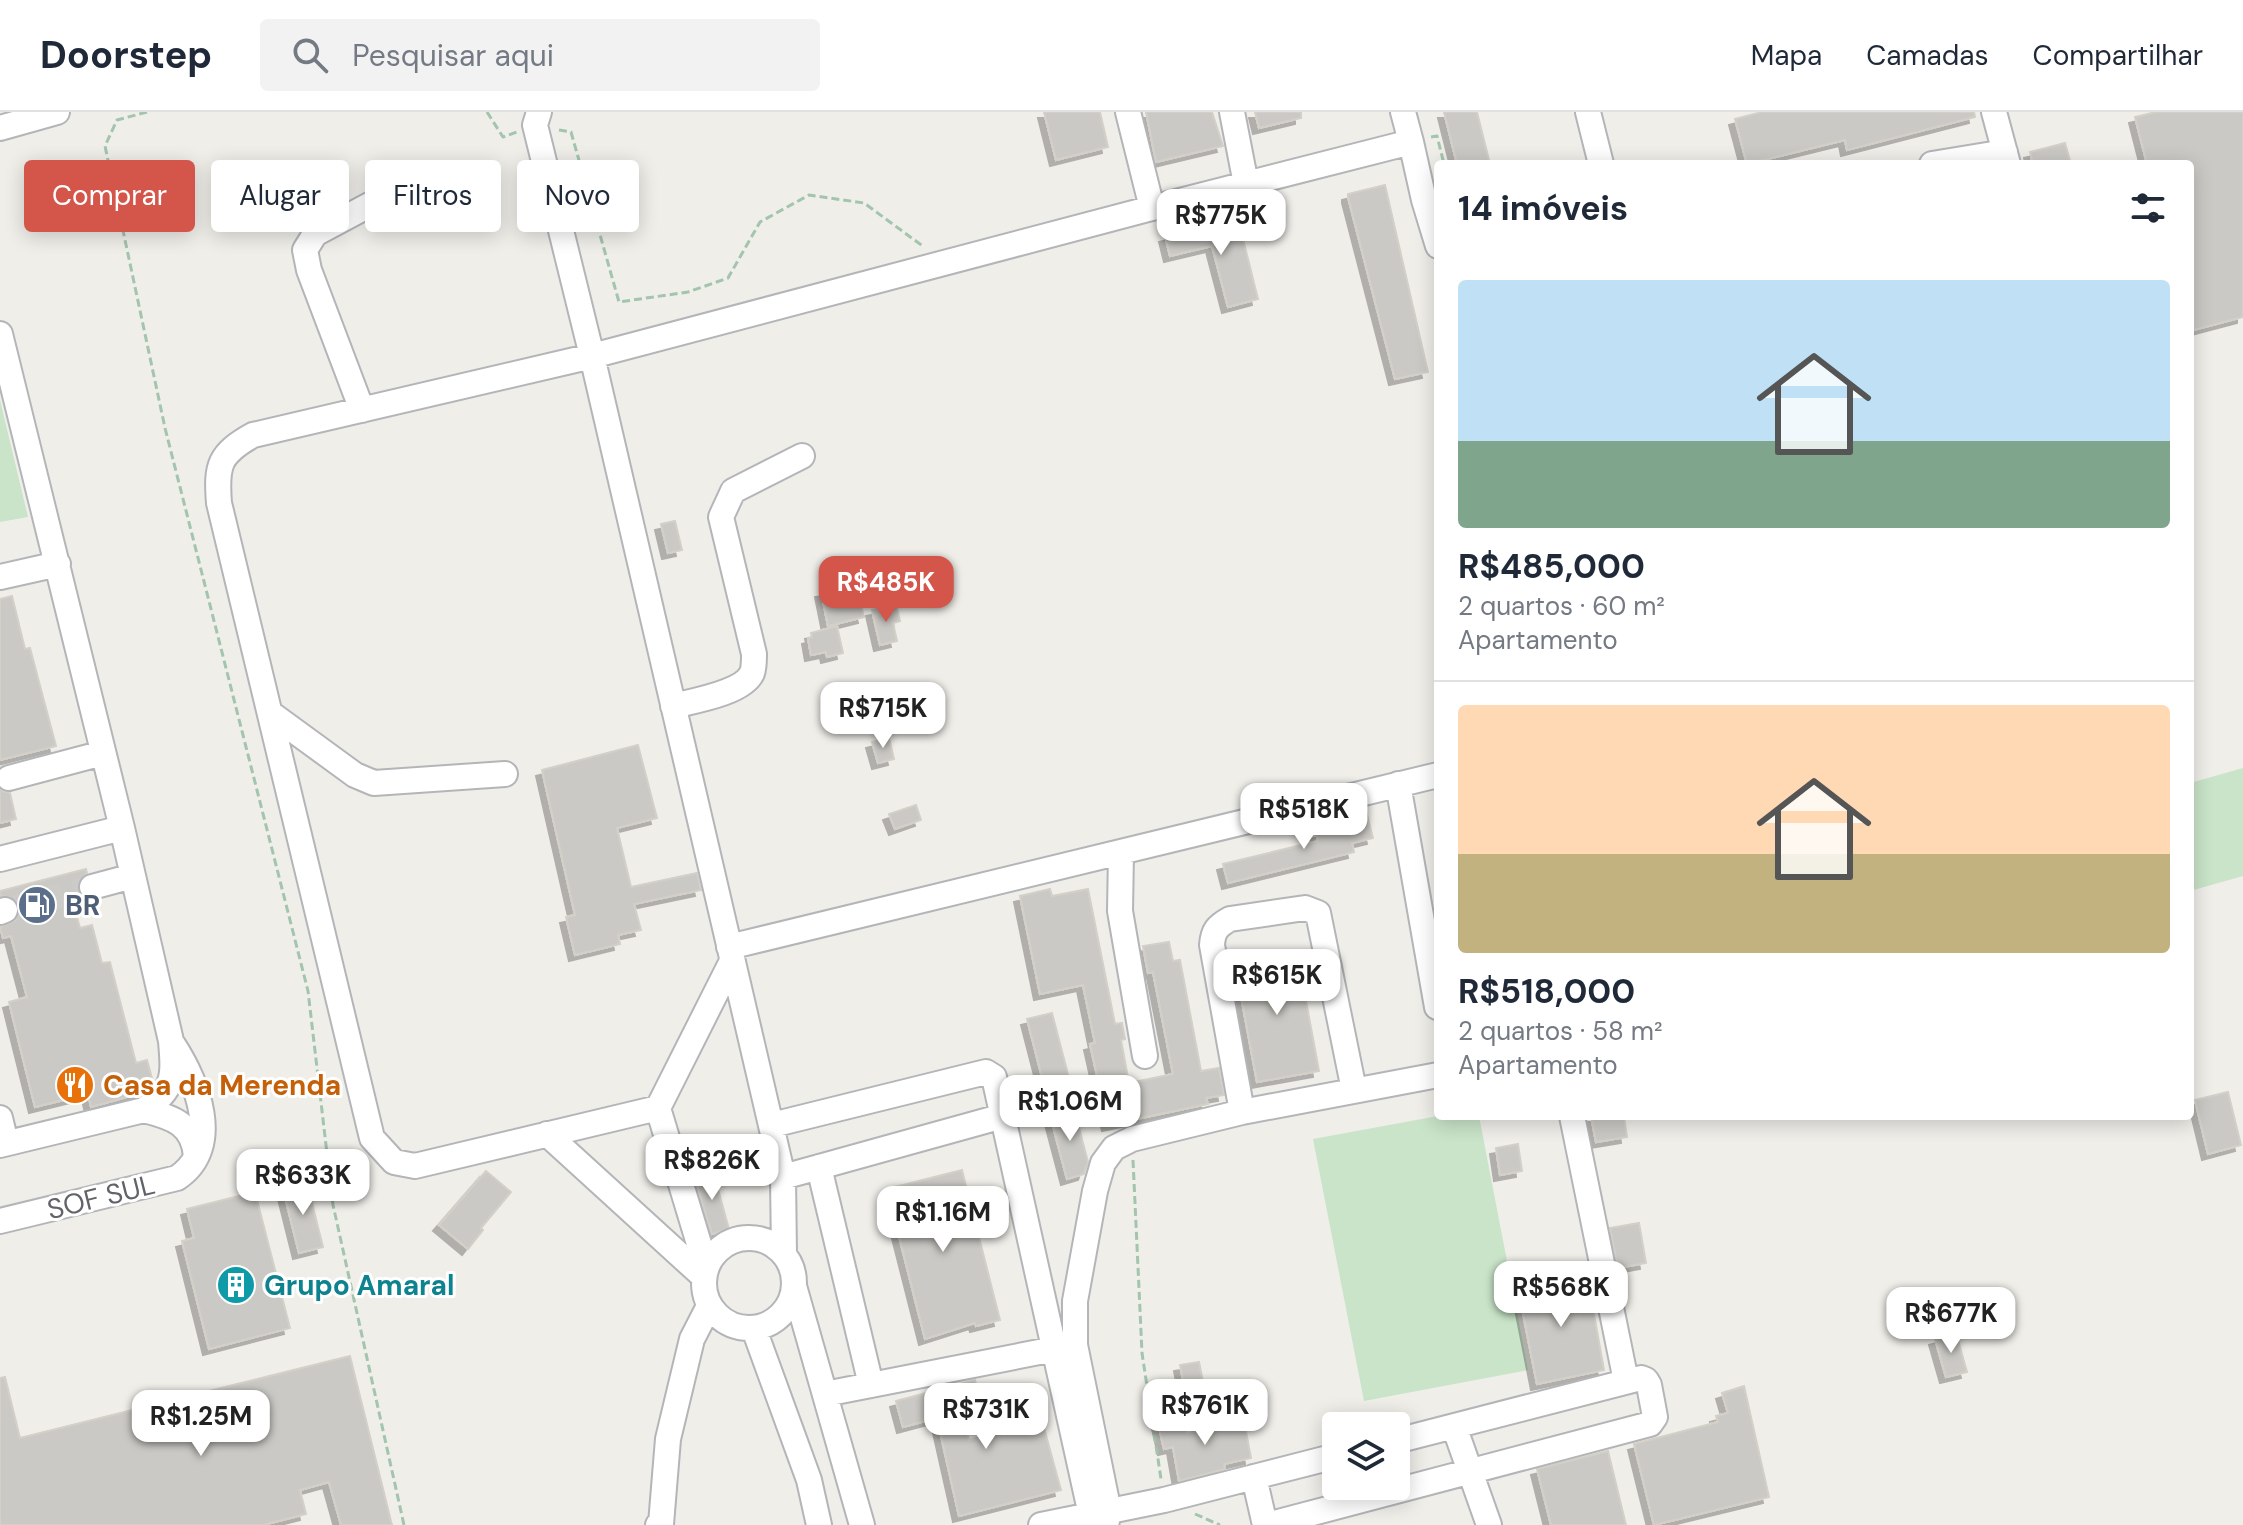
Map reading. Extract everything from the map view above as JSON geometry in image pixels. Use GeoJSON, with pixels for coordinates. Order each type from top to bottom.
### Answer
{"type":"FeatureCollection","features":[{"type":"Feature","properties":{"kind":"street"},"geometry":{"type":"LineString","coordinates":[[0,128],[57,112]]}},
{"type":"Feature","properties":{"kind":"street"},"geometry":{"type":"LineString","coordinates":[[1128,112],[1152,208]]}},
{"type":"Feature","properties":{"kind":"street"},"geometry":{"type":"LineString","coordinates":[[1232,112],[1246,184]]}},
{"type":"Feature","properties":{"kind":"street"},"geometry":{"type":"LineString","coordinates":[[1403,112],[1434,233]]}},
{"type":"Feature","properties":{"kind":"street"},"geometry":{"type":"LineString","coordinates":[[1588,112],[1600,160]]}},
{"type":"Feature","properties":{"kind":"street"},"geometry":{"type":"LineString","coordinates":[[1981,160],[2006,158],[1994,112]]}},
{"type":"Feature","properties":{"kind":"street"},"geometry":{"type":"LineString","coordinates":[[532,116],[592,356],[772,1125],[783,1177],[784,1254]]}},
{"type":"Feature","properties":{"kind":"street"},"geometry":{"type":"LineString","coordinates":[[658,1108],[415,1166],[394,1162],[372,1138],[219,503],[217,476],[222,458],[233,446],[253,435],[592,356],[1411,142]]}},
{"type":"Feature","properties":{"kind":"street"},"geometry":{"type":"LineString","coordinates":[[362,410],[309,270],[305,250],[315,234],[365,207]]}},
{"type":"Feature","properties":{"kind":"street"},"geometry":{"type":"LineString","coordinates":[[0,334],[122,828],[171,1041],[171,1085],[163,1096],[144,1110],[3,1144],[0,1118]]}},
{"type":"Feature","properties":{"kind":"street"},"geometry":{"type":"LineString","coordinates":[[673,706],[717,695],[746,682],[753,671],[754,654],[721,517],[733,491],[802,456]]}},
{"type":"Feature","properties":{"kind":"street"},"geometry":{"type":"LineString","coordinates":[[0,577],[58,564]]}},
{"type":"Feature","properties":{"kind":"street"},"geometry":{"type":"LineString","coordinates":[[270,713],[355,775],[374,783],[505,774]]}},
{"type":"Feature","properties":{"kind":"street"},"geometry":{"type":"LineString","coordinates":[[9,778],[103,753]]}},
{"type":"Feature","properties":{"kind":"street"},"geometry":{"type":"LineString","coordinates":[[731,954],[1434,776]]}},
{"type":"Feature","properties":{"kind":"street"},"geometry":{"type":"LineString","coordinates":[[1398,784],[1434,990]]}},
{"type":"Feature","properties":{"kind":"street"},"geometry":{"type":"LineString","coordinates":[[0,859],[122,828]]}},
{"type":"Feature","properties":{"kind":"street"},"geometry":{"type":"LineString","coordinates":[[1121,853],[1120,911],[1145,1056]]}},
{"type":"Feature","properties":{"kind":"street"},"geometry":{"type":"LineString","coordinates":[[92,887],[133,876]]}},
{"type":"Feature","properties":{"kind":"street"},"geometry":{"type":"LineString","coordinates":[[1242,1112],[1212,945],[1213,933],[1230,919],[1305,908],[1318,913],[1354,1090]]}},
{"type":"Feature","properties":{"kind":"street"},"geometry":{"type":"LineString","coordinates":[[731,954],[658,1108],[705,1272],[703,1287],[709,1306],[728,1324],[754,1329],[769,1325],[782,1315],[791,1301],[794,1286]]}},
{"type":"Feature","properties":{"kind":"street"},"geometry":{"type":"LineString","coordinates":[[171,1041],[191,1076],[199,1105],[202,1146],[196,1160]]}},
{"type":"Feature","properties":{"kind":"street"},"geometry":{"type":"LineString","coordinates":[[772,1125],[986,1072],[994,1077],[1065,1347],[1102,1517]]}},
{"type":"Feature","properties":{"kind":"street"},"geometry":{"type":"LineString","coordinates":[[1065,1347],[1103,1163],[1114,1148],[1132,1139],[1242,1112],[1434,1076]]}},
{"type":"Feature","properties":{"kind":"street"},"geometry":{"type":"LineString","coordinates":[[144,1110],[178,1121],[187,1129],[192,1137],[196,1160]]}},
{"type":"Feature","properties":{"kind":"street"},"geometry":{"type":"LineString","coordinates":[[783,1177],[1003,1116]]}},
{"type":"Feature","properties":{"kind":"street"},"geometry":{"type":"LineString","coordinates":[[1573,1120],[1626,1381]]}},
{"type":"Feature","properties":{"kind":"street"},"geometry":{"type":"LineString","coordinates":[[547,1134],[705,1272]]}},
{"type":"Feature","properties":{"kind":"street","name":"SOF SUL"},"geometry":{"type":"LineString","coordinates":[[0,1221],[177,1178],[196,1160]]}},
{"type":"Feature","properties":{"kind":"street"},"geometry":{"type":"LineString","coordinates":[[819,1167],[871,1385]]}},
{"type":"Feature","properties":{"kind":"street"},"geometry":{"type":"LineString","coordinates":[[705,1272],[722,1246],[748,1238],[774,1245],[784,1254],[792,1269],[794,1286],[862,1525]]}},
{"type":"Feature","properties":{"kind":"street"},"geometry":{"type":"LineString","coordinates":[[658,1525],[661,1524],[668,1439],[692,1339],[709,1306]]}},
{"type":"Feature","properties":{"kind":"street"},"geometry":{"type":"LineString","coordinates":[[754,1329],[809,1480],[819,1525]]}},
{"type":"Feature","properties":{"kind":"street"},"geometry":{"type":"LineString","coordinates":[[825,1394],[1065,1347]]}},
{"type":"Feature","properties":{"kind":"street"},"geometry":{"type":"LineString","coordinates":[[1254,1477],[1266,1525],[1650,1424],[1655,1417],[1649,1385],[1641,1378],[1410,1437]]}},
{"type":"Feature","properties":{"kind":"street"},"geometry":{"type":"LineString","coordinates":[[1454,1426],[1489,1525]]}},
{"type":"Feature","properties":{"kind":"street"},"geometry":{"type":"LineString","coordinates":[[1041,1525],[1102,1517],[1322,1460]]}},
{"type":"Feature","properties":{"kind":"street"},"geometry":{"type":"LineString","coordinates":[[809,1480],[825,1474],[850,1479]]}},
{"type":"Feature","properties":{"kind":"path"},"geometry":{"type":"LineString","coordinates":[[147,112],[117,120],[105,146],[165,428],[308,991],[333,1205],[404,1525]]}},
{"type":"Feature","properties":{"kind":"path"},"geometry":{"type":"LineString","coordinates":[[487,112],[503,137],[532,116],[571,132],[619,302],[688,292],[728,278],[760,222],[809,195],[864,203],[926,249]]}},
{"type":"Feature","properties":{"kind":"path"},"geometry":{"type":"LineString","coordinates":[[1132,1151],[1142,1353],[1164,1500],[1220,1525]]}},
{"type":"Feature","properties":{"kind":"green space"},"geometry":{"type":"Polygon","coordinates":[[[0,400],[28,517],[0,522],[0,400]]]}},
{"type":"Feature","properties":{"kind":"green space"},"geometry":{"type":"Polygon","coordinates":[[[2243,768],[2243,876],[2194,890],[2194,782],[2243,768]]]}},
{"type":"Feature","properties":{"kind":"green space"},"geometry":{"type":"Polygon","coordinates":[[[1434,1117],[1434,1120],[1480,1120],[1528,1370],[1364,1401],[1313,1139],[1434,1117]]]}},
{"type":"Feature","properties":{"kind":"building"},"geometry":{"type":"Polygon","coordinates":[[[1044,112],[1100,112],[1108,147],[1056,160],[1044,112]]]}},
{"type":"Feature","properties":{"kind":"building"},"geometry":{"type":"Polygon","coordinates":[[[1146,112],[1212,112],[1223,146],[1156,162],[1146,112]]]}},
{"type":"Feature","properties":{"kind":"building"},"geometry":{"type":"Polygon","coordinates":[[[1255,112],[1301,112],[1301,118],[1259,128],[1255,112]]]}},
{"type":"Feature","properties":{"kind":"building"},"geometry":{"type":"Polygon","coordinates":[[[1444,112],[1477,112],[1489,160],[1456,160],[1444,112]]]}},
{"type":"Feature","properties":{"kind":"building"},"geometry":{"type":"Polygon","coordinates":[[[1762,112],[1974,112],[1975,117],[1847,150],[1845,140],[1763,160],[1746,160],[1735,119],[1762,112]]]}},
{"type":"Feature","properties":{"kind":"building"},"geometry":{"type":"Polygon","coordinates":[[[2156,112],[2243,112],[2243,317],[2194,330],[2194,160],[2146,160],[2135,117],[2156,112]]]}},
{"type":"Feature","properties":{"kind":"building"},"geometry":{"type":"Polygon","coordinates":[[[2065,143],[2070,160],[2032,160],[2030,152],[2065,143]]]}},
{"type":"Feature","properties":{"kind":"building"},"geometry":{"type":"Polygon","coordinates":[[[1385,185],[1428,372],[1395,379],[1348,197],[1348,194],[1385,185]]]}},
{"type":"Feature","properties":{"kind":"building"},"geometry":{"type":"Polygon","coordinates":[[[1238,219],[1258,299],[1228,307],[1212,246],[1170,256],[1165,236],[1238,219]]]}},
{"type":"Feature","properties":{"kind":"building"},"geometry":{"type":"Polygon","coordinates":[[[675,521],[682,550],[668,553],[661,524],[675,521]]]}},
{"type":"Feature","properties":{"kind":"building"},"geometry":{"type":"Polygon","coordinates":[[[856,586],[864,617],[828,626],[821,591],[856,586]]]}},
{"type":"Feature","properties":{"kind":"building"},"geometry":{"type":"Polygon","coordinates":[[[12,596],[25,649],[30,648],[56,746],[0,760],[0,599],[12,596]]]}},
{"type":"Feature","properties":{"kind":"building"},"geometry":{"type":"Polygon","coordinates":[[[896,605],[900,621],[893,623],[897,641],[880,645],[872,610],[896,605]]]}},
{"type":"Feature","properties":{"kind":"building"},"geometry":{"type":"Polygon","coordinates":[[[837,626],[843,653],[827,657],[826,652],[811,655],[808,638],[812,637],[811,633],[837,626]]]}},
{"type":"Feature","properties":{"kind":"building"},"geometry":{"type":"Polygon","coordinates":[[[889,738],[894,759],[878,763],[872,742],[889,738]]]}},
{"type":"Feature","properties":{"kind":"building"},"geometry":{"type":"Polygon","coordinates":[[[638,745],[657,818],[617,828],[631,887],[697,873],[701,890],[634,904],[641,930],[618,935],[620,944],[575,955],[566,917],[575,915],[542,770],[638,745]]]}},
{"type":"Feature","properties":{"kind":"building"},"geometry":{"type":"Polygon","coordinates":[[[0,790],[10,793],[16,819],[0,823],[0,790]]]}},
{"type":"Feature","properties":{"kind":"building"},"geometry":{"type":"Polygon","coordinates":[[[916,805],[921,820],[895,829],[889,814],[916,805]]]}},
{"type":"Feature","properties":{"kind":"building"},"geometry":{"type":"Polygon","coordinates":[[[1366,811],[1373,838],[1352,843],[1354,852],[1228,883],[1223,864],[1318,841],[1316,833],[1347,826],[1345,816],[1366,811]]]}},
{"type":"Feature","properties":{"kind":"building"},"geometry":{"type":"Polygon","coordinates":[[[86,869],[87,873],[77,884],[80,896],[72,898],[80,928],[92,925],[102,963],[110,962],[136,1063],[147,1060],[153,1082],[141,1093],[91,1107],[88,1094],[35,1107],[9,1002],[27,997],[11,936],[3,938],[0,927],[16,920],[20,913],[19,905],[14,898],[0,896],[0,891],[86,869]]]}},
{"type":"Feature","properties":{"kind":"building"},"geometry":{"type":"Polygon","coordinates":[[[1050,889],[1052,896],[1088,889],[1115,1024],[1122,1023],[1125,1039],[1121,1040],[1129,1083],[1173,1074],[1153,972],[1148,973],[1143,946],[1169,942],[1173,961],[1180,960],[1201,1071],[1219,1068],[1224,1095],[1206,1098],[1208,1104],[1108,1125],[1090,1044],[1095,1043],[1083,985],[1040,994],[1020,896],[1050,889]]]}},
{"type":"Feature","properties":{"kind":"building"},"geometry":{"type":"Polygon","coordinates":[[[1297,952],[1319,1071],[1257,1082],[1235,964],[1297,952]]]}},
{"type":"Feature","properties":{"kind":"building"},"geometry":{"type":"Polygon","coordinates":[[[1052,1013],[1069,1078],[1044,1085],[1027,1019],[1052,1013]]]}},
{"type":"Feature","properties":{"kind":"building"},"geometry":{"type":"Polygon","coordinates":[[[2228,1092],[2241,1145],[2208,1154],[2195,1100],[2228,1092]]]}},
{"type":"Feature","properties":{"kind":"building"},"geometry":{"type":"Polygon","coordinates":[[[1074,1109],[1088,1162],[1084,1174],[1067,1179],[1050,1115],[1074,1109]]]}},
{"type":"Feature","properties":{"kind":"building"},"geometry":{"type":"Polygon","coordinates":[[[1592,1120],[1625,1120],[1627,1137],[1596,1142],[1592,1120]]]}},
{"type":"Feature","properties":{"kind":"building"},"geometry":{"type":"Polygon","coordinates":[[[1518,1144],[1522,1171],[1500,1175],[1496,1148],[1518,1144]]]}},
{"type":"Feature","properties":{"kind":"building"},"geometry":{"type":"Polygon","coordinates":[[[962,1170],[1000,1320],[976,1326],[975,1323],[925,1339],[887,1189],[962,1170]]]}},
{"type":"Feature","properties":{"kind":"building"},"geometry":{"type":"Polygon","coordinates":[[[486,1171],[511,1192],[468,1249],[439,1225],[486,1171]]]}},
{"type":"Feature","properties":{"kind":"building"},"geometry":{"type":"Polygon","coordinates":[[[713,1171],[729,1229],[712,1234],[694,1176],[713,1171]]]}},
{"type":"Feature","properties":{"kind":"building"},"geometry":{"type":"Polygon","coordinates":[[[306,1179],[323,1247],[299,1253],[283,1189],[306,1179]]]}},
{"type":"Feature","properties":{"kind":"building","name":"Grupo Amaral"},"geometry":{"type":"Polygon","coordinates":[[[255,1192],[290,1328],[209,1349],[182,1241],[194,1238],[187,1209],[255,1192]]]}},
{"type":"Feature","properties":{"kind":"building"},"geometry":{"type":"Polygon","coordinates":[[[1639,1223],[1646,1263],[1618,1268],[1610,1228],[1639,1223]]]}},
{"type":"Feature","properties":{"kind":"building"},"geometry":{"type":"Polygon","coordinates":[[[1587,1275],[1604,1370],[1537,1384],[1518,1288],[1587,1275]]]}},
{"type":"Feature","properties":{"kind":"building"},"geometry":{"type":"Polygon","coordinates":[[[1956,1333],[1967,1372],[1946,1377],[1935,1339],[1956,1333]]]}},
{"type":"Feature","properties":{"kind":"building"},"geometry":{"type":"Polygon","coordinates":[[[350,1356],[392,1525],[341,1525],[329,1482],[300,1490],[306,1514],[263,1525],[0,1525],[0,1378],[5,1377],[20,1438],[350,1356]]]}},
{"type":"Feature","properties":{"kind":"building"},"geometry":{"type":"Polygon","coordinates":[[[1199,1362],[1205,1392],[1186,1396],[1180,1365],[1199,1362]]]}},
{"type":"Feature","properties":{"kind":"building"},"geometry":{"type":"Polygon","coordinates":[[[975,1380],[980,1400],[960,1405],[969,1440],[1018,1428],[1014,1412],[1038,1406],[1061,1490],[959,1516],[937,1418],[903,1427],[896,1401],[975,1380]]]}},
{"type":"Feature","properties":{"kind":"building"},"geometry":{"type":"Polygon","coordinates":[[[1744,1386],[1769,1497],[1654,1525],[1634,1444],[1718,1422],[1716,1416],[1728,1413],[1722,1393],[1744,1386]]]}},
{"type":"Feature","properties":{"kind":"building"},"geometry":{"type":"Polygon","coordinates":[[[1183,1418],[1187,1433],[1244,1421],[1251,1458],[1224,1464],[1225,1469],[1179,1481],[1173,1447],[1164,1449],[1158,1423],[1183,1418]]]}},
{"type":"Feature","properties":{"kind":"building"},"geometry":{"type":"Polygon","coordinates":[[[1608,1451],[1626,1525],[1551,1525],[1537,1469],[1608,1451]]]}},
{"type":"Feature","properties":{"kind":"tunnel"},"geometry":{"type":"LineString","coordinates":[[5,910],[92,887]]}},
{"type":"Feature","properties":{"kind":"place","name":"BR"},"geometry":{"type":"Point","coordinates":[37,905]}},
{"type":"Feature","properties":{"kind":"place","name":"Casa da Merenda"},"geometry":{"type":"Point","coordinates":[75,1085]}},
{"type":"Feature","properties":{"kind":"place","name":"Grupo Amaral"},"geometry":{"type":"Point","coordinates":[236,1285]}}]}
